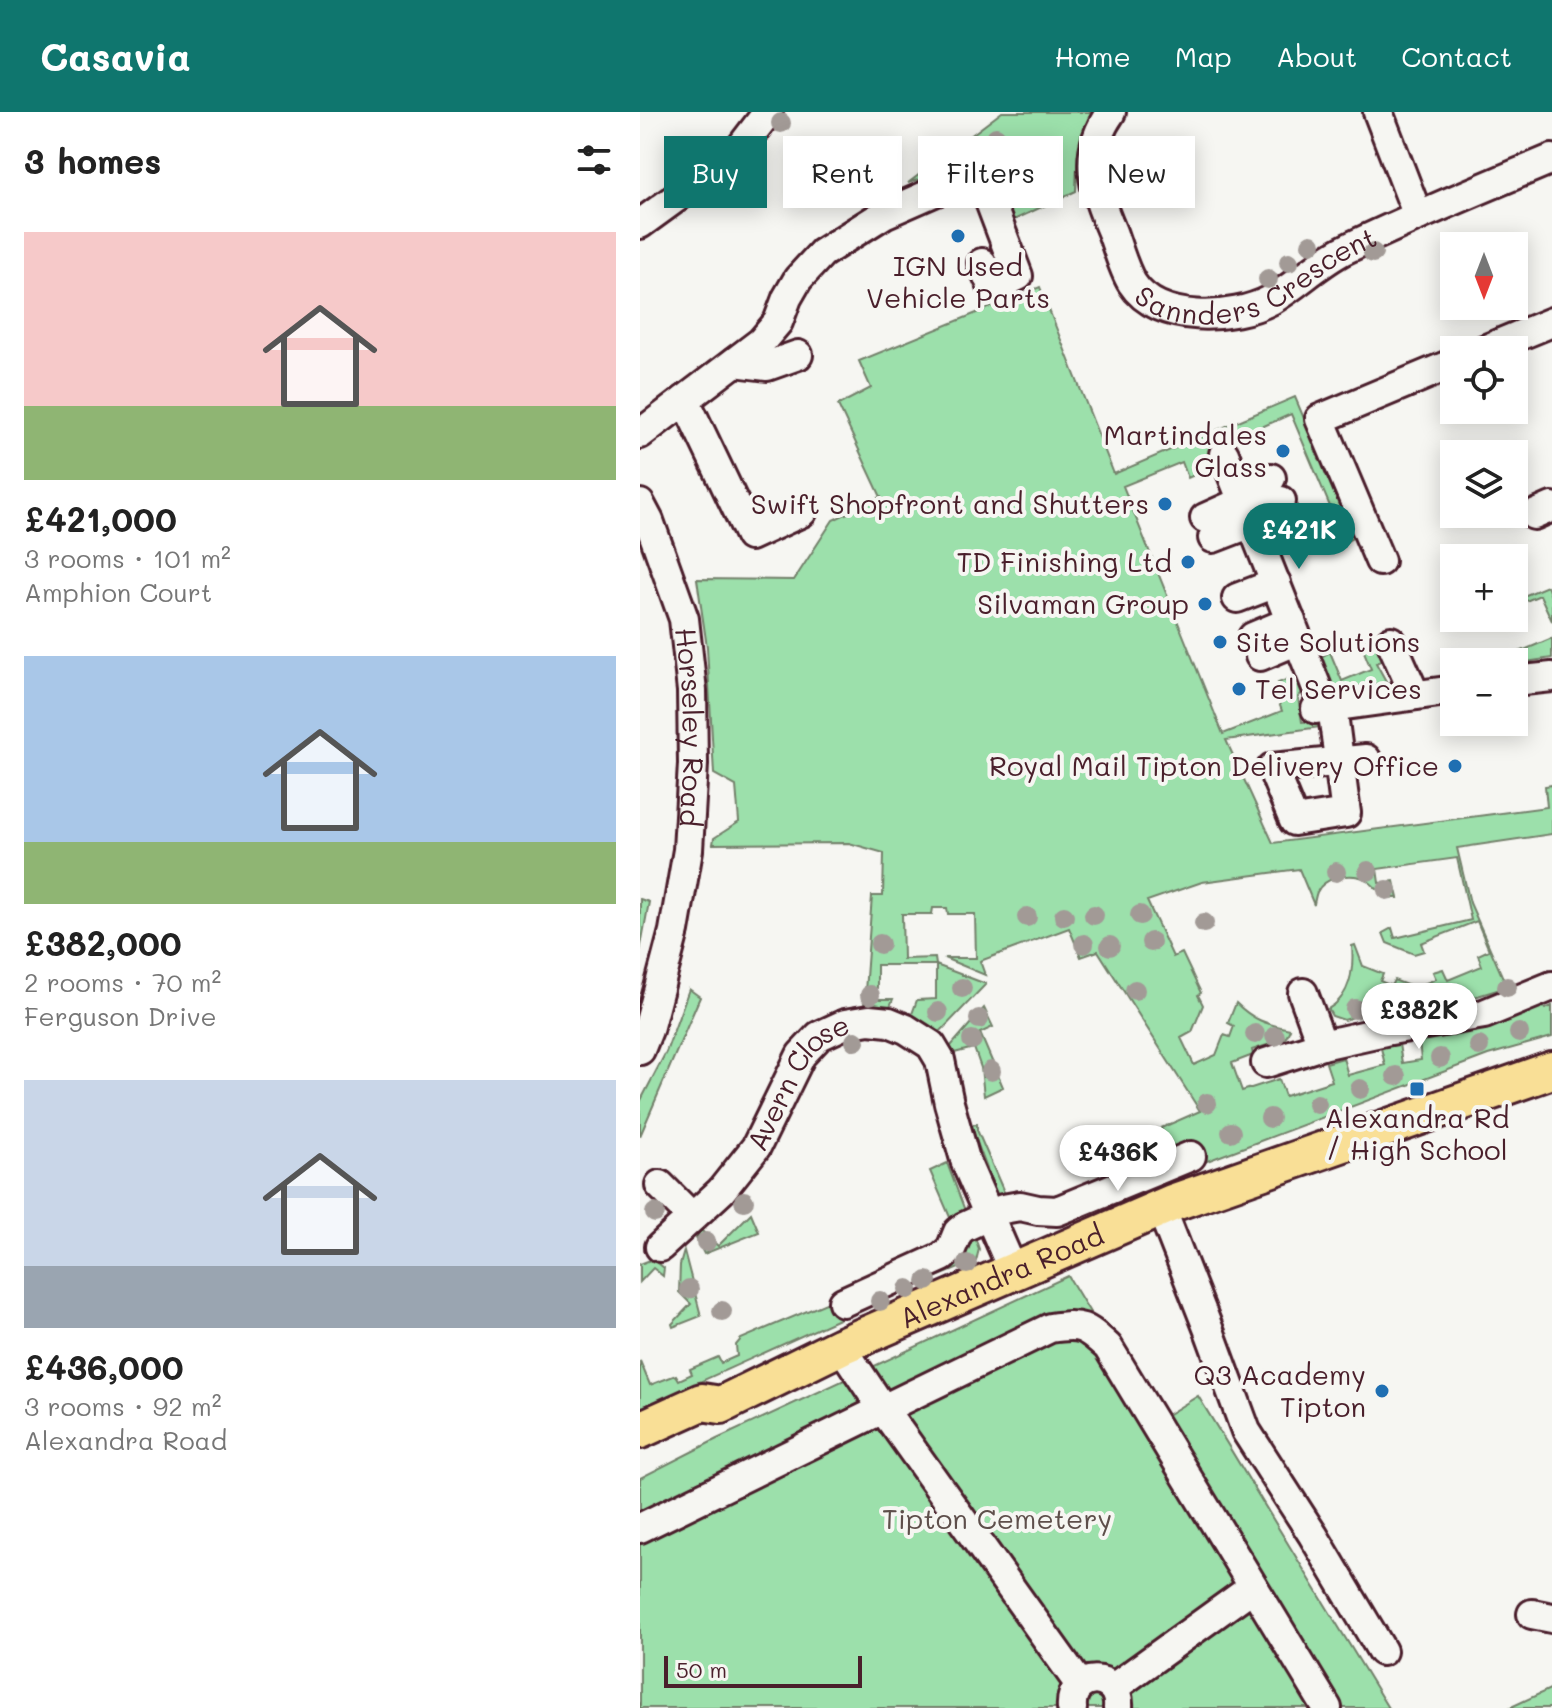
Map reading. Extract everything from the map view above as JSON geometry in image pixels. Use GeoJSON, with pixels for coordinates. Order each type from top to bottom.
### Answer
{"type":"FeatureCollection","features":[{"type":"Feature","properties":{"kind":"main road","name":"Alexandra Road"},"geometry":{"type":"LineString","coordinates":[[640,1430],[702,1402],[721,1405],[841,1346],[1161,1208],[1552,1070]]}},
{"type":"Feature","properties":{"kind":"main road"},"geometry":{"type":"LineString","coordinates":[[640,1457],[709,1423],[721,1405]]}},
{"type":"Feature","properties":{"kind":"street"},"geometry":{"type":"LineString","coordinates":[[640,224],[735,155],[768,112]]}},
{"type":"Feature","properties":{"kind":"street","name":"Sannders Crescent"},"geometry":{"type":"LineString","coordinates":[[1111,112],[1102,128],[1092,164],[1093,177],[1104,214],[1132,283],[1150,302],[1174,312],[1206,316],[1270,300],[1342,251],[1552,159]]}},
{"type":"Feature","properties":{"kind":"street"},"geometry":{"type":"LineString","coordinates":[[1378,112],[1418,216]]}},
{"type":"Feature","properties":{"kind":"street"},"geometry":{"type":"LineString","coordinates":[[640,434],[761,342],[778,322],[798,279],[822,253],[884,214],[948,186],[969,183],[980,187],[989,199],[1018,276],[993,288],[982,263]]}},
{"type":"Feature","properties":{"kind":"street"},"geometry":{"type":"LineString","coordinates":[[1518,336],[1552,322]]}},
{"type":"Feature","properties":{"kind":"street"},"geometry":{"type":"LineString","coordinates":[[735,362],[767,366],[798,355]]}},
{"type":"Feature","properties":{"kind":"street"},"geometry":{"type":"LineString","coordinates":[[1380,561],[1320,419],[1440,369]]}},
{"type":"Feature","properties":{"kind":"street"},"geometry":{"type":"LineString","coordinates":[[685,400],[750,536],[802,512]]}},
{"type":"Feature","properties":{"kind":"street"},"geometry":{"type":"LineString","coordinates":[[1224,454],[1295,631],[1321,708],[1353,760]]}},
{"type":"Feature","properties":{"kind":"street"},"geometry":{"type":"LineString","coordinates":[[1209,528],[1276,489]]}},
{"type":"Feature","properties":{"kind":"street","name":"Horseley Road"},"geometry":{"type":"LineString","coordinates":[[640,504],[649,521],[649,548],[684,619],[692,691],[693,764],[688,850],[674,931],[640,1050]]}},
{"type":"Feature","properties":{"kind":"street"},"geometry":{"type":"LineString","coordinates":[[1237,598],[1276,583]]}},
{"type":"Feature","properties":{"kind":"street"},"geometry":{"type":"LineString","coordinates":[[1257,646],[1295,631]]}},
{"type":"Feature","properties":{"kind":"street"},"geometry":{"type":"LineString","coordinates":[[1391,641],[1415,695]]}},
{"type":"Feature","properties":{"kind":"street"},"geometry":{"type":"LineString","coordinates":[[1528,680],[1552,677]]}},
{"type":"Feature","properties":{"kind":"street"},"geometry":{"type":"LineString","coordinates":[[1321,708],[1440,692]]}},
{"type":"Feature","properties":{"kind":"street"},"geometry":{"type":"LineString","coordinates":[[1266,1063],[1322,1045],[1484,1014],[1552,986]]}},
{"type":"Feature","properties":{"kind":"street"},"geometry":{"type":"LineString","coordinates":[[1303,993],[1322,1045]]}},
{"type":"Feature","properties":{"kind":"street","name":"Avern Close"},"geometry":{"type":"LineString","coordinates":[[660,1247],[721,1191],[756,1147],[801,1055],[819,1036],[845,1024],[869,1020],[889,1022],[906,1029],[931,1045],[940,1060],[966,1163],[1014,1273]]}},
{"type":"Feature","properties":{"kind":"street"},"geometry":{"type":"LineString","coordinates":[[843,1302],[942,1257],[951,1249],[958,1232],[964,1227],[1003,1209],[1020,1206],[1057,1211],[1191,1156]]}},
{"type":"Feature","properties":{"kind":"street"},"geometry":{"type":"LineString","coordinates":[[660,1185],[692,1217]]}},
{"type":"Feature","properties":{"kind":"street"},"geometry":{"type":"LineString","coordinates":[[1161,1208],[1246,1431],[1382,1651]]}},
{"type":"Feature","properties":{"kind":"street"},"geometry":{"type":"LineString","coordinates":[[640,1528],[1050,1328],[1073,1325],[1090,1331],[1108,1347],[1327,1708]]}},
{"type":"Feature","properties":{"kind":"street"},"geometry":{"type":"LineString","coordinates":[[841,1346],[1076,1696],[1091,1680],[1100,1680],[1115,1698],[1253,1587]]}},
{"type":"Feature","properties":{"kind":"green space"},"geometry":{"type":"Polygon","coordinates":[[[1002,112],[1095,112],[1082,136],[1079,136],[1076,191],[1063,197],[1063,136],[970,136],[1002,112]]]}},
{"type":"Feature","properties":{"kind":"green space"},"geometry":{"type":"Polygon","coordinates":[[[1008,208],[1040,208],[1016,219],[1012,219],[1008,208]]]}},
{"type":"Feature","properties":{"kind":"green space"},"geometry":{"type":"Polygon","coordinates":[[[1040,287],[1114,474],[1295,397],[1354,537],[1345,542],[1291,414],[1212,449],[1218,464],[1188,478],[1182,462],[1123,486],[1223,734],[1282,711],[1276,695],[1282,693],[1278,683],[1298,675],[1303,692],[1298,697],[1302,722],[1322,720],[1327,726],[1226,740],[1273,843],[1547,807],[1545,786],[1552,785],[1552,834],[1457,848],[1470,903],[1507,987],[1471,998],[1398,1006],[1344,1020],[1332,1016],[1328,1009],[1346,990],[1351,973],[1352,946],[1355,945],[1363,966],[1383,974],[1380,981],[1391,986],[1394,980],[1414,988],[1436,979],[1433,972],[1443,969],[1448,980],[1482,966],[1478,955],[1489,950],[1477,921],[1421,943],[1424,951],[1414,954],[1387,943],[1383,933],[1392,928],[1395,938],[1471,920],[1457,858],[1377,869],[1379,883],[1394,881],[1398,898],[1382,894],[1365,879],[1346,876],[1332,879],[1320,887],[1314,905],[1299,869],[1202,882],[1147,901],[1173,957],[1182,953],[1201,993],[1198,995],[1203,1005],[1192,1032],[1181,1038],[1194,1065],[1216,1055],[1224,1035],[1230,1037],[1234,1026],[1228,1023],[1236,1003],[1260,1020],[1290,1029],[1283,1040],[1252,1050],[1253,1055],[1232,1063],[1242,1091],[1279,1079],[1285,1096],[1332,1081],[1326,1063],[1343,1058],[1348,1075],[1385,1065],[1381,1048],[1399,1044],[1402,1063],[1421,1060],[1420,1034],[1485,1028],[1542,1004],[1545,1009],[1552,1006],[1552,1037],[1488,1055],[1202,1163],[1172,1153],[1161,1128],[1200,1111],[1098,951],[1081,957],[1069,928],[980,961],[985,975],[944,958],[976,958],[975,914],[948,914],[947,908],[933,908],[932,914],[902,914],[903,959],[935,958],[936,965],[877,965],[877,999],[893,999],[889,1009],[864,1005],[872,896],[883,896],[884,853],[849,843],[713,844],[714,838],[739,822],[736,786],[714,774],[707,647],[697,579],[794,580],[833,520],[881,497],[838,405],[871,388],[859,361],[1040,287]]]}},
{"type":"Feature","properties":{"kind":"green space"},"geometry":{"type":"Polygon","coordinates":[[[1547,586],[1552,599],[1552,621],[1540,595],[1528,600],[1528,594],[1547,586]]]}},
{"type":"Feature","properties":{"kind":"green space"},"geometry":{"type":"Polygon","coordinates":[[[1375,633],[1386,658],[1376,663],[1387,683],[1334,690],[1329,686],[1318,659],[1330,652],[1342,681],[1371,669],[1359,639],[1375,633]]]}},
{"type":"Feature","properties":{"kind":"green space"},"geometry":{"type":"Polygon","coordinates":[[[1552,638],[1552,658],[1528,662],[1528,648],[1552,638]]]}},
{"type":"Feature","properties":{"kind":"green space"},"geometry":{"type":"Polygon","coordinates":[[[640,899],[649,902],[640,951],[640,899]]]}},
{"type":"Feature","properties":{"kind":"green space"},"geometry":{"type":"Polygon","coordinates":[[[936,965],[986,984],[939,1033],[912,1014],[917,1000],[936,999],[936,965]]]}},
{"type":"Feature","properties":{"kind":"green space"},"geometry":{"type":"Polygon","coordinates":[[[689,989],[700,997],[640,1136],[640,1102],[666,1052],[689,989]]]}},
{"type":"Feature","properties":{"kind":"green space"},"geometry":{"type":"Polygon","coordinates":[[[984,1008],[993,1027],[980,1033],[1003,1087],[984,1096],[981,1068],[974,1048],[954,1053],[950,1047],[984,1008]]]}},
{"type":"Feature","properties":{"kind":"green space"},"geometry":{"type":"Polygon","coordinates":[[[977,1124],[1007,1199],[999,1200],[971,1125],[977,1124]]]}},
{"type":"Feature","properties":{"kind":"green space"},"geometry":{"type":"Polygon","coordinates":[[[947,1163],[967,1216],[952,1222],[930,1171],[947,1163]]]}},
{"type":"Feature","properties":{"kind":"green space"},"geometry":{"type":"Polygon","coordinates":[[[751,1213],[759,1232],[704,1254],[696,1238],[701,1230],[718,1246],[751,1213]]]}},
{"type":"Feature","properties":{"kind":"green space"},"geometry":{"type":"Polygon","coordinates":[[[973,1232],[979,1249],[976,1261],[908,1289],[906,1281],[973,1232]]]}},
{"type":"Feature","properties":{"kind":"green space"},"geometry":{"type":"Polygon","coordinates":[[[684,1251],[701,1316],[673,1327],[672,1324],[691,1304],[679,1292],[684,1251]]]}},
{"type":"Feature","properties":{"kind":"green space"},"geometry":{"type":"Polygon","coordinates":[[[653,1259],[664,1268],[663,1276],[653,1268],[640,1282],[640,1264],[653,1259]]]}},
{"type":"Feature","properties":{"kind":"green space","name":"Tipton Cemetery"},"geometry":{"type":"Polygon","coordinates":[[[1068,1276],[1159,1420],[1198,1396],[1388,1708],[640,1708],[640,1478],[717,1439],[1068,1276]]]}},
{"type":"Feature","properties":{"kind":"green space"},"geometry":{"type":"Polygon","coordinates":[[[833,1300],[841,1318],[642,1408],[640,1361],[650,1385],[676,1375],[679,1380],[692,1374],[690,1369],[718,1357],[721,1363],[737,1356],[736,1345],[741,1339],[833,1300]]]}},
{"type":"Feature","properties":{"kind":"green space"},"geometry":{"type":"Polygon","coordinates":[[[1552,1688],[1552,1708],[1509,1708],[1552,1688]]]}},
{"type":"Feature","properties":{"kind":"place","name":"IGN Used Vehicle Parts"},"geometry":{"type":"Point","coordinates":[958,236]}},
{"type":"Feature","properties":{"kind":"place","name":"Martindales Glass"},"geometry":{"type":"Point","coordinates":[1283,451]}},
{"type":"Feature","properties":{"kind":"place","name":"Swift Shopfront and Shutters"},"geometry":{"type":"Point","coordinates":[1165,504]}},
{"type":"Feature","properties":{"kind":"place","name":"TD Finishing Ltd"},"geometry":{"type":"Point","coordinates":[1188,562]}},
{"type":"Feature","properties":{"kind":"place","name":"Silvaman Group"},"geometry":{"type":"Point","coordinates":[1205,604]}},
{"type":"Feature","properties":{"kind":"place","name":"Site Solutions"},"geometry":{"type":"Point","coordinates":[1220,642]}},
{"type":"Feature","properties":{"kind":"place","name":"Tel Services"},"geometry":{"type":"Point","coordinates":[1239,689]}},
{"type":"Feature","properties":{"kind":"place","name":"Royal Mail Tipton Delivery Office"},"geometry":{"type":"Point","coordinates":[1455,766]}},
{"type":"Feature","properties":{"kind":"place","name":"Alexandra Rd / High School"},"geometry":{"type":"Point","coordinates":[1417,1089]}},
{"type":"Feature","properties":{"kind":"place","name":"Q3 Academy Tipton"},"geometry":{"type":"Point","coordinates":[1382,1391]}}]}
